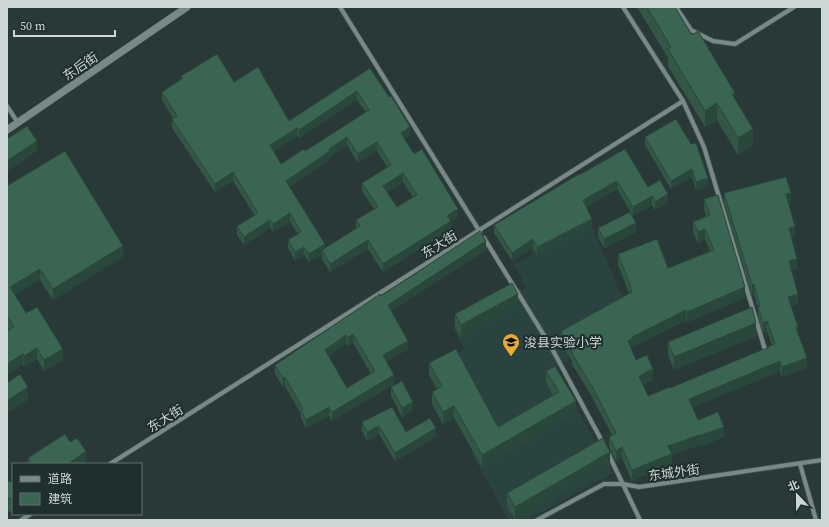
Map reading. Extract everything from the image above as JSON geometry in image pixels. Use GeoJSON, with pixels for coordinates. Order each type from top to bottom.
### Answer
{"type":"FeatureCollection","features":[{"type":"Feature","properties":{"kind":"street","name":"东后街"},"geometry":{"type":"LineString","coordinates":[[7,130],[187,7]]}},
{"type":"Feature","properties":{"kind":"street"},"geometry":{"type":"LineString","coordinates":[[340,7],[550,345],[623,484],[640,520]]}},
{"type":"Feature","properties":{"kind":"street"},"geometry":{"type":"LineString","coordinates":[[623,7],[683,101],[704,147],[766,356]]}},
{"type":"Feature","properties":{"kind":"street"},"geometry":{"type":"LineString","coordinates":[[676,7],[691,30],[713,41],[735,44],[794,7]]}},
{"type":"Feature","properties":{"kind":"street","name":"东大街"},"geometry":{"type":"LineString","coordinates":[[112,463],[683,101]]}},
{"type":"Feature","properties":{"kind":"street"},"geometry":{"type":"LineString","coordinates":[[7,106],[18,123]]}},
{"type":"Feature","properties":{"kind":"street","name":"东城外街"},"geometry":{"type":"LineString","coordinates":[[537,520],[604,484],[623,484],[638,487],[822,460]]}},
{"type":"Feature","properties":{"kind":"street"},"geometry":{"type":"LineString","coordinates":[[800,464],[816,520]]}},
{"type":"Feature","properties":{"kind":"shaded area","name":"浚县实验小学"},"geometry":{"type":"Polygon","coordinates":[[[584,208],[634,325],[554,368],[613,473],[528,520],[508,520],[471,452],[478,449],[432,366],[464,349],[452,326],[526,287],[514,264],[533,254],[530,247],[584,208]]]}},
{"type":"Feature","properties":{"kind":"building"},"geometry":{"type":"Polygon","coordinates":[[[647,7],[675,7],[692,35],[698,31],[735,93],[732,94],[753,129],[738,138],[717,103],[705,111],[668,49],[671,47],[647,7]]]}},
{"type":"Feature","properties":{"kind":"building"},"geometry":{"type":"Polygon","coordinates":[[[217,54],[234,82],[258,67],[289,121],[370,68],[389,97],[391,96],[410,127],[401,133],[414,154],[422,149],[458,209],[447,216],[451,221],[383,264],[368,240],[330,264],[322,250],[360,226],[356,220],[378,207],[362,183],[391,165],[377,142],[358,154],[347,137],[329,149],[330,151],[286,181],[325,244],[309,254],[304,247],[295,252],[288,240],[301,232],[290,213],[273,224],[270,220],[244,237],[237,226],[258,213],[233,172],[215,184],[172,119],[177,116],[162,92],[183,78],[181,76],[217,54]],[[357,91],[299,130],[297,128],[270,145],[281,164],[304,149],[305,151],[369,110],[357,91]],[[403,173],[383,186],[397,207],[417,195],[403,173]]]}},
{"type":"Feature","properties":{"kind":"building"},"geometry":{"type":"Polygon","coordinates":[[[676,119],[691,144],[696,143],[708,178],[696,182],[692,169],[671,181],[645,137],[676,119]]]}},
{"type":"Feature","properties":{"kind":"building"},"geometry":{"type":"Polygon","coordinates":[[[27,126],[37,141],[7,161],[7,139],[27,126]]]}},
{"type":"Feature","properties":{"kind":"building"},"geometry":{"type":"Polygon","coordinates":[[[625,149],[648,187],[660,180],[668,194],[655,202],[652,196],[633,207],[617,181],[583,200],[592,219],[537,247],[533,239],[512,253],[494,225],[579,174],[625,149]]]}},
{"type":"Feature","properties":{"kind":"building"},"geometry":{"type":"Polygon","coordinates":[[[65,151],[123,246],[53,289],[40,269],[10,287],[26,313],[37,307],[63,349],[44,360],[37,348],[24,356],[23,354],[7,364],[7,331],[14,327],[7,316],[7,186],[65,151]]]}},
{"type":"Feature","properties":{"kind":"building"},"geometry":{"type":"Polygon","coordinates":[[[786,177],[791,193],[786,194],[795,227],[789,228],[797,259],[789,261],[798,294],[788,297],[798,327],[796,328],[807,358],[782,367],[780,361],[689,399],[698,420],[718,412],[724,427],[668,446],[672,454],[632,470],[622,447],[616,451],[609,437],[616,433],[592,386],[572,354],[573,353],[561,331],[632,292],[618,254],[657,239],[668,268],[714,250],[705,229],[698,232],[693,222],[710,215],[704,199],[718,195],[745,287],[687,312],[686,310],[632,337],[633,338],[628,341],[636,360],[647,355],[653,369],[639,376],[648,396],[767,349],[769,346],[775,344],[767,321],[763,323],[758,307],[760,306],[754,284],[752,285],[724,193],[786,177]]]}},
{"type":"Feature","properties":{"kind":"building"},"geometry":{"type":"Polygon","coordinates":[[[630,212],[636,223],[604,239],[598,228],[630,212]]]}},
{"type":"Feature","properties":{"kind":"building"},"geometry":{"type":"Polygon","coordinates":[[[480,231],[486,241],[388,305],[408,341],[383,355],[394,375],[332,412],[329,407],[306,420],[301,410],[303,409],[285,377],[283,378],[275,365],[380,294],[381,296],[480,231]],[[353,334],[348,338],[346,335],[325,350],[347,388],[375,371],[353,334]]]}},
{"type":"Feature","properties":{"kind":"building"},"geometry":{"type":"Polygon","coordinates":[[[512,283],[518,294],[461,325],[455,314],[512,283]]]}},
{"type":"Feature","properties":{"kind":"building"},"geometry":{"type":"Polygon","coordinates":[[[752,307],[756,323],[674,357],[668,342],[752,307]]]}},
{"type":"Feature","properties":{"kind":"building"},"geometry":{"type":"Polygon","coordinates":[[[456,349],[498,427],[559,392],[546,371],[555,366],[576,401],[482,455],[454,406],[443,412],[432,392],[442,386],[429,363],[456,349]]]}},
{"type":"Feature","properties":{"kind":"building"},"geometry":{"type":"Polygon","coordinates":[[[20,374],[28,387],[7,401],[7,383],[20,374]]]}},
{"type":"Feature","properties":{"kind":"building"},"geometry":{"type":"Polygon","coordinates":[[[402,381],[413,402],[402,408],[391,387],[402,381]]]}},
{"type":"Feature","properties":{"kind":"building"},"geometry":{"type":"Polygon","coordinates":[[[392,407],[406,432],[430,418],[436,428],[395,453],[379,426],[367,432],[362,422],[392,407]]]}},
{"type":"Feature","properties":{"kind":"building"},"geometry":{"type":"Polygon","coordinates":[[[65,434],[70,442],[77,438],[86,451],[69,463],[31,463],[28,458],[65,434]]]}},
{"type":"Feature","properties":{"kind":"building"},"geometry":{"type":"Polygon","coordinates":[[[603,438],[610,452],[515,507],[507,493],[603,438]]]}},
{"type":"Feature","properties":{"kind":"building"},"geometry":{"type":"Polygon","coordinates":[[[7,481],[12,481],[12,499],[7,498],[7,481]]]}},
{"type":"Feature","properties":{"kind":"place","name":"浚县实验小学"},"geometry":{"type":"Point","coordinates":[511,357]}}]}
